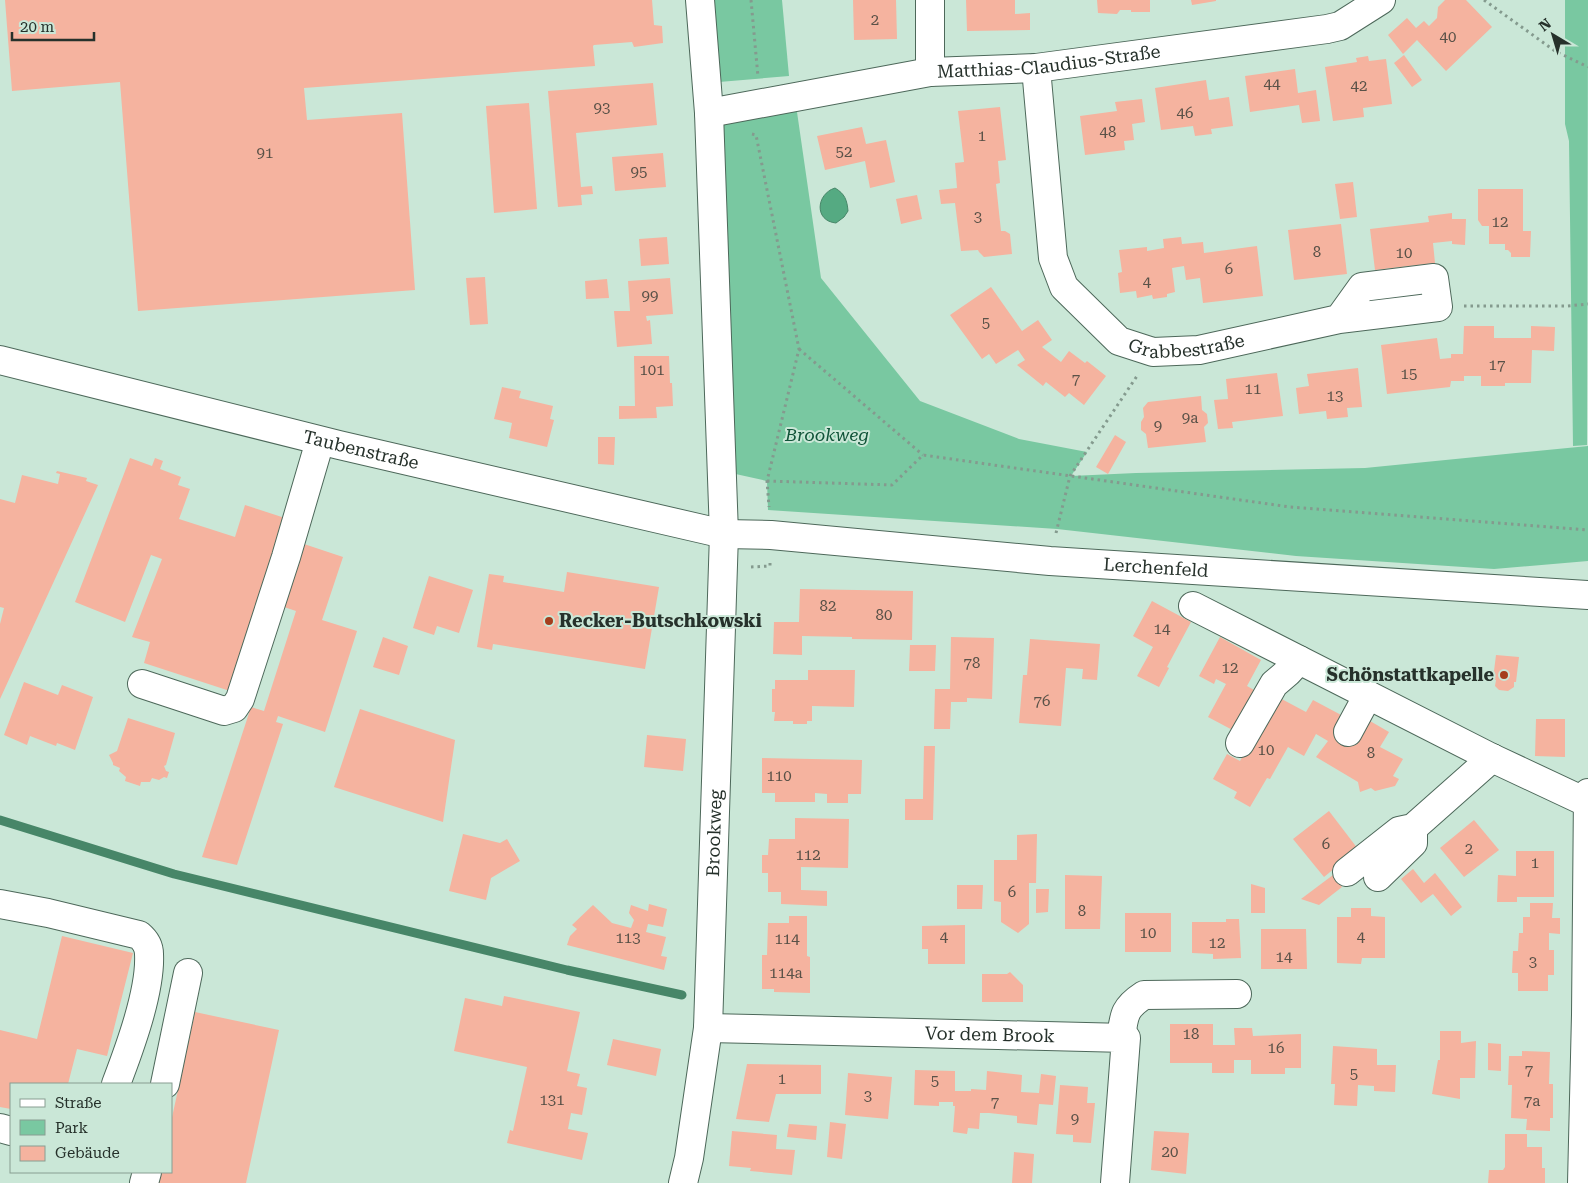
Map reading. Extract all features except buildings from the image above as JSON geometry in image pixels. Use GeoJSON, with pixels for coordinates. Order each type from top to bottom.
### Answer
{"type":"FeatureCollection","features":[{"type":"Feature","properties":{"kind":"street","name":"Brookweg"},"geometry":{"type":"LineString","coordinates":[[683,1183],[689,1158],[708,1028],[724,534],[709,112],[700,0]]}},
{"type":"Feature","properties":{"kind":"street"},"geometry":{"type":"LineString","coordinates":[[930,0],[930,72]]}},
{"type":"Feature","properties":{"kind":"street","name":"Matthias-Claudius-Straße"},"geometry":{"type":"LineString","coordinates":[[709,112],[930,72],[1036,68],[1327,29],[1340,26],[1381,0]]}},
{"type":"Feature","properties":{"kind":"street","name":"Grabbestraße"},"geometry":{"type":"LineString","coordinates":[[1036,68],[1053,258],[1064,287],[1119,341],[1153,352],[1199,350],[1339,319],[1438,307]]}},
{"type":"Feature","properties":{"kind":"street","name":"Taubenstraße"},"geometry":{"type":"LineString","coordinates":[[0,360],[320,441],[724,534]]}},
{"type":"Feature","properties":{"kind":"street"},"geometry":{"type":"LineString","coordinates":[[142,684],[224,711],[234,708],[240,699],[286,557],[320,441]]}},
{"type":"Feature","properties":{"kind":"street","name":"Lerchenfeld"},"geometry":{"type":"LineString","coordinates":[[724,534],[771,535],[1050,561],[1588,595]]}},
{"type":"Feature","properties":{"kind":"street"},"geometry":{"type":"LineString","coordinates":[[1193,606],[1492,758],[1588,803]]}},
{"type":"Feature","properties":{"kind":"street"},"geometry":{"type":"LineString","coordinates":[[1240,742],[1274,684],[1299,660]]}},
{"type":"Feature","properties":{"kind":"street"},"geometry":{"type":"LineString","coordinates":[[1348,732],[1368,695]]}},
{"type":"Feature","properties":{"kind":"street"},"geometry":{"type":"LineString","coordinates":[[1347,872],[1399,831],[1413,828],[1492,758]]}},
{"type":"Feature","properties":{"kind":"street"},"geometry":{"type":"LineString","coordinates":[[1582,1183],[1588,794]]}},
{"type":"Feature","properties":{"kind":"street"},"geometry":{"type":"LineString","coordinates":[[1378,877],[1413,843],[1413,828]]}},
{"type":"Feature","properties":{"kind":"street"},"geometry":{"type":"LineString","coordinates":[[0,904],[48,913],[139,935],[146,942],[149,953],[147,980],[128,1051],[116,1083]]}},
{"type":"Feature","properties":{"kind":"street"},"geometry":{"type":"LineString","coordinates":[[165,1083],[188,973]]}},
{"type":"Feature","properties":{"kind":"street"},"geometry":{"type":"LineString","coordinates":[[1115,1183],[1126,1038],[1121,1038],[1124,1014],[1132,1002],[1144,995],[1237,994]]}},
{"type":"Feature","properties":{"kind":"street","name":"Vor dem Brook"},"geometry":{"type":"LineString","coordinates":[[708,1028],[1121,1038]]}},
{"type":"Feature","properties":{"kind":"path"},"geometry":{"type":"LineString","coordinates":[[751,0],[760,104]]}},
{"type":"Feature","properties":{"kind":"path"},"geometry":{"type":"LineString","coordinates":[[1484,0],[1555,51],[1588,67]]}},
{"type":"Feature","properties":{"kind":"path"},"geometry":{"type":"LineString","coordinates":[[748,131],[756,135],[799,349],[767,481],[892,485],[923,455]]}},
{"type":"Feature","properties":{"kind":"path"},"geometry":{"type":"LineString","coordinates":[[1438,307],[1567,306],[1588,304]]}},
{"type":"Feature","properties":{"kind":"path"},"geometry":{"type":"LineString","coordinates":[[799,349],[923,455],[1290,506],[1588,530]]}},
{"type":"Feature","properties":{"kind":"path"},"geometry":{"type":"LineString","coordinates":[[1050,561],[1070,476],[1153,352]]}},
{"type":"Feature","properties":{"kind":"green space"},"geometry":{"type":"Polygon","coordinates":[[[700,0],[782,0],[789,76],[707,83],[700,0]]]}},
{"type":"Feature","properties":{"kind":"green space"},"geometry":{"type":"Polygon","coordinates":[[[1565,0],[1588,0],[1587,445],[1573,446],[1569,141],[1565,124],[1565,0]]]}},
{"type":"Feature","properties":{"kind":"green space"},"geometry":{"type":"Polygon","coordinates":[[[760,104],[797,112],[821,278],[920,401],[1019,439],[1087,452],[1071,476],[1365,468],[1588,446],[1588,561],[1494,569],[1296,556],[1057,529],[768,510],[767,481],[722,471],[709,113],[760,104]]]}},
{"type":"Feature","properties":{"kind":"shaded area"},"geometry":{"type":"Polygon","coordinates":[[[835,188],[845,198],[848,211],[836,223],[824,218],[820,207],[824,196],[835,188]]]}},
{"type":"Feature","properties":{"kind":"waterway"},"geometry":{"type":"LineString","coordinates":[[0,820],[174,874],[567,970],[682,995]]}},
{"type":"Feature","properties":{"kind":"place","name":"Recker-Butschkowski"},"geometry":{"type":"Point","coordinates":[549,621]}},
{"type":"Feature","properties":{"kind":"place","name":"Schönstattkapelle"},"geometry":{"type":"Point","coordinates":[1504,675]}}]}
